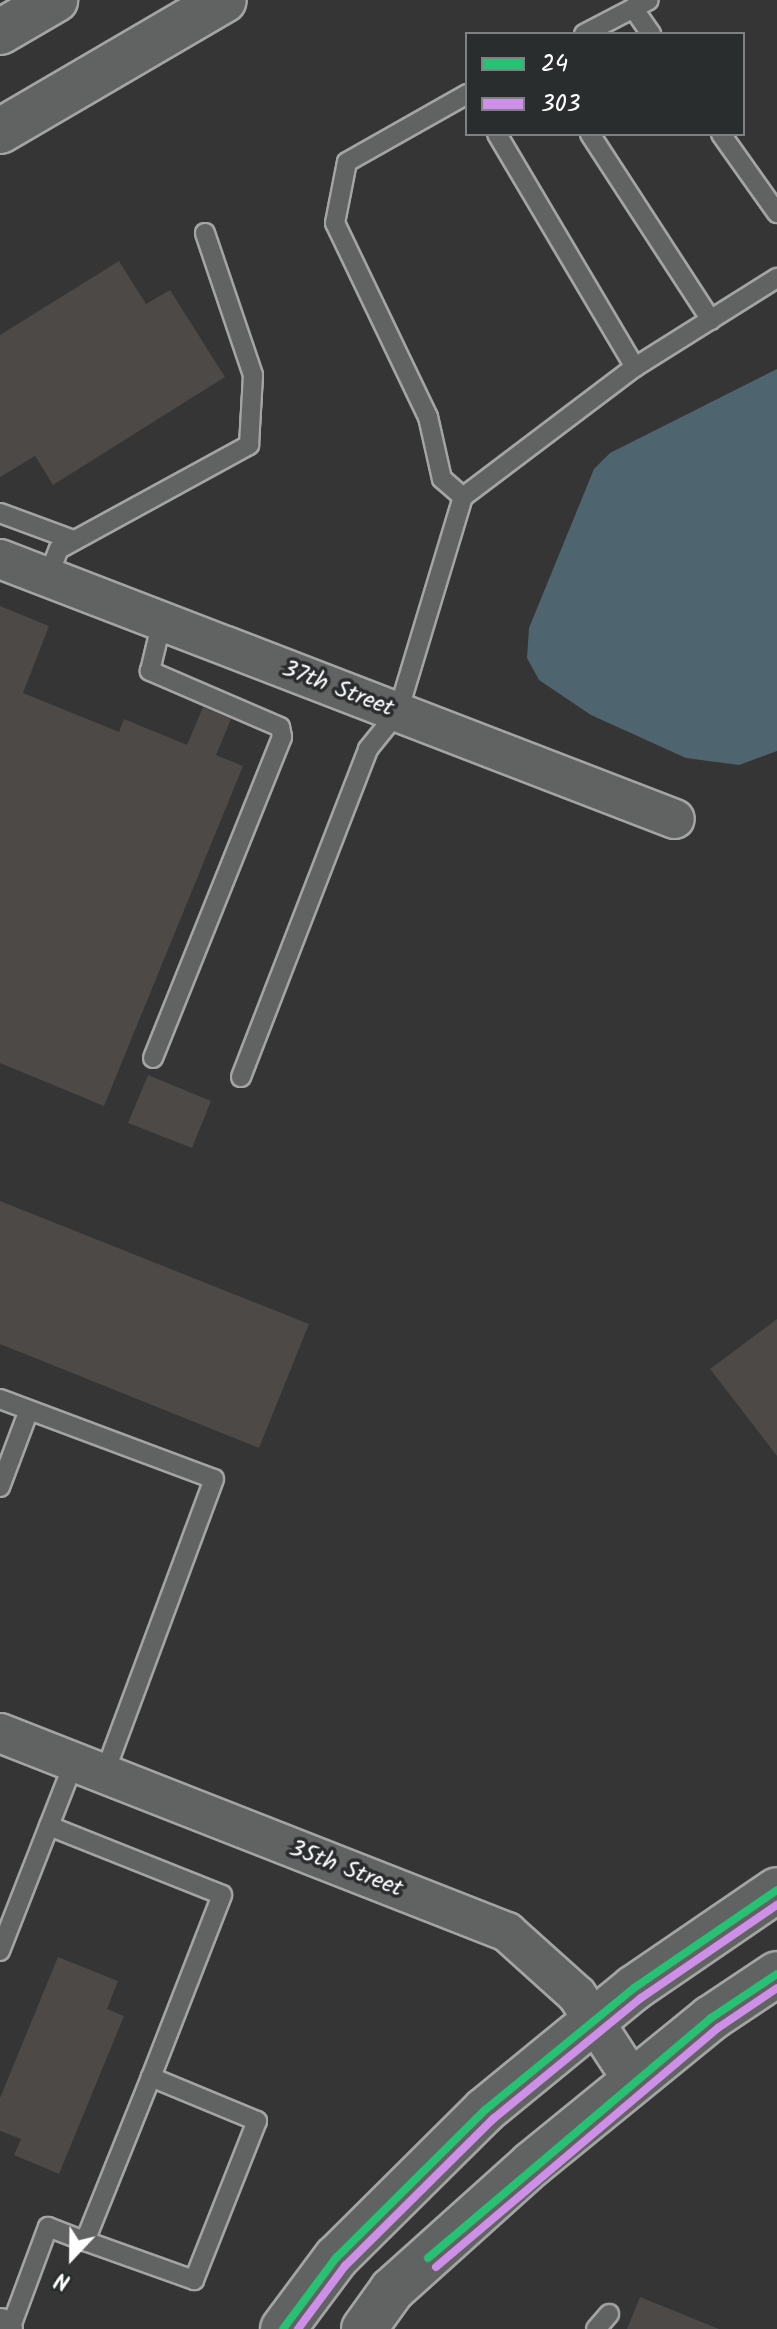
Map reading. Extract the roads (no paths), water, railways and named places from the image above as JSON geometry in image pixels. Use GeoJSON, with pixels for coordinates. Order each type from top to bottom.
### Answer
{"type":"FeatureCollection","features":[{"type":"Feature","properties":{"kind":"main road"},"geometry":{"type":"LineString","coordinates":[[0,32],[55,0]]}},
{"type":"Feature","properties":{"kind":"main road"},"geometry":{"type":"LineString","coordinates":[[0,131],[224,0]]}},
{"type":"Feature","properties":{"kind":"main road"},"geometry":{"type":"LineString","coordinates":[[283,2329],[336,2258],[410,2184],[595,2019],[777,1890]]}},
{"type":"Feature","properties":{"kind":"main road"},"geometry":{"type":"LineString","coordinates":[[364,2329],[392,2290],[633,2081],[777,1974]]}},
{"type":"Feature","properties":{"kind":"street","name":"37th Street"},"geometry":{"type":"LineString","coordinates":[[0,559],[675,819]]}},
{"type":"Feature","properties":{"kind":"street","name":"35th Street"},"geometry":{"type":"LineString","coordinates":[[0,1733],[507,1932],[552,1966],[595,2019],[633,2081]]}},
{"type":"Feature","properties":{"kind":"lane"},"geometry":{"type":"LineString","coordinates":[[588,32],[641,4],[650,32]]}},
{"type":"Feature","properties":{"kind":"lane"},"geometry":{"type":"LineString","coordinates":[[463,497],[442,479],[428,417],[335,223],[347,162],[465,95]]}},
{"type":"Feature","properties":{"kind":"lane"},"geometry":{"type":"LineString","coordinates":[[498,136],[635,367]]}},
{"type":"Feature","properties":{"kind":"lane"},"geometry":{"type":"LineString","coordinates":[[591,136],[711,320]]}},
{"type":"Feature","properties":{"kind":"lane"},"geometry":{"type":"LineString","coordinates":[[722,136],[777,213]]}},
{"type":"Feature","properties":{"kind":"lane"},"geometry":{"type":"LineString","coordinates":[[48,577],[59,549],[249,445],[253,375],[205,233]]}},
{"type":"Feature","properties":{"kind":"lane"},"geometry":{"type":"LineString","coordinates":[[241,1077],[368,749],[398,712],[463,497],[635,367],[777,278]]}},
{"type":"Feature","properties":{"kind":"lane"},"geometry":{"type":"LineString","coordinates":[[0,513],[73,540]]}},
{"type":"Feature","properties":{"kind":"lane"},"geometry":{"type":"LineString","coordinates":[[153,1058],[282,737],[280,727],[150,671],[162,621]]}},
{"type":"Feature","properties":{"kind":"lane"},"geometry":{"type":"LineString","coordinates":[[0,1399],[214,1479],[89,1768],[49,1826],[0,1951]]}},
{"type":"Feature","properties":{"kind":"lane"},"geometry":{"type":"LineString","coordinates":[[0,1487],[29,1410]]}},
{"type":"Feature","properties":{"kind":"lane"},"geometry":{"type":"LineString","coordinates":[[49,1826],[222,1895],[85,2241]]}},
{"type":"Feature","properties":{"kind":"lane"},"geometry":{"type":"LineString","coordinates":[[10,2329],[48,2227],[194,2280],[257,2121],[151,2077]]}},
{"type":"Feature","properties":{"kind":"lane"},"geometry":{"type":"LineString","coordinates":[[596,2329],[609,2314]]}},
{"type":"Feature","properties":{"kind":"water"},"geometry":{"type":"Polygon","coordinates":[[[777,369],[777,751],[739,765],[686,758],[591,715],[539,680],[527,658],[529,628],[594,469],[610,453],[777,369]]]}}]}
